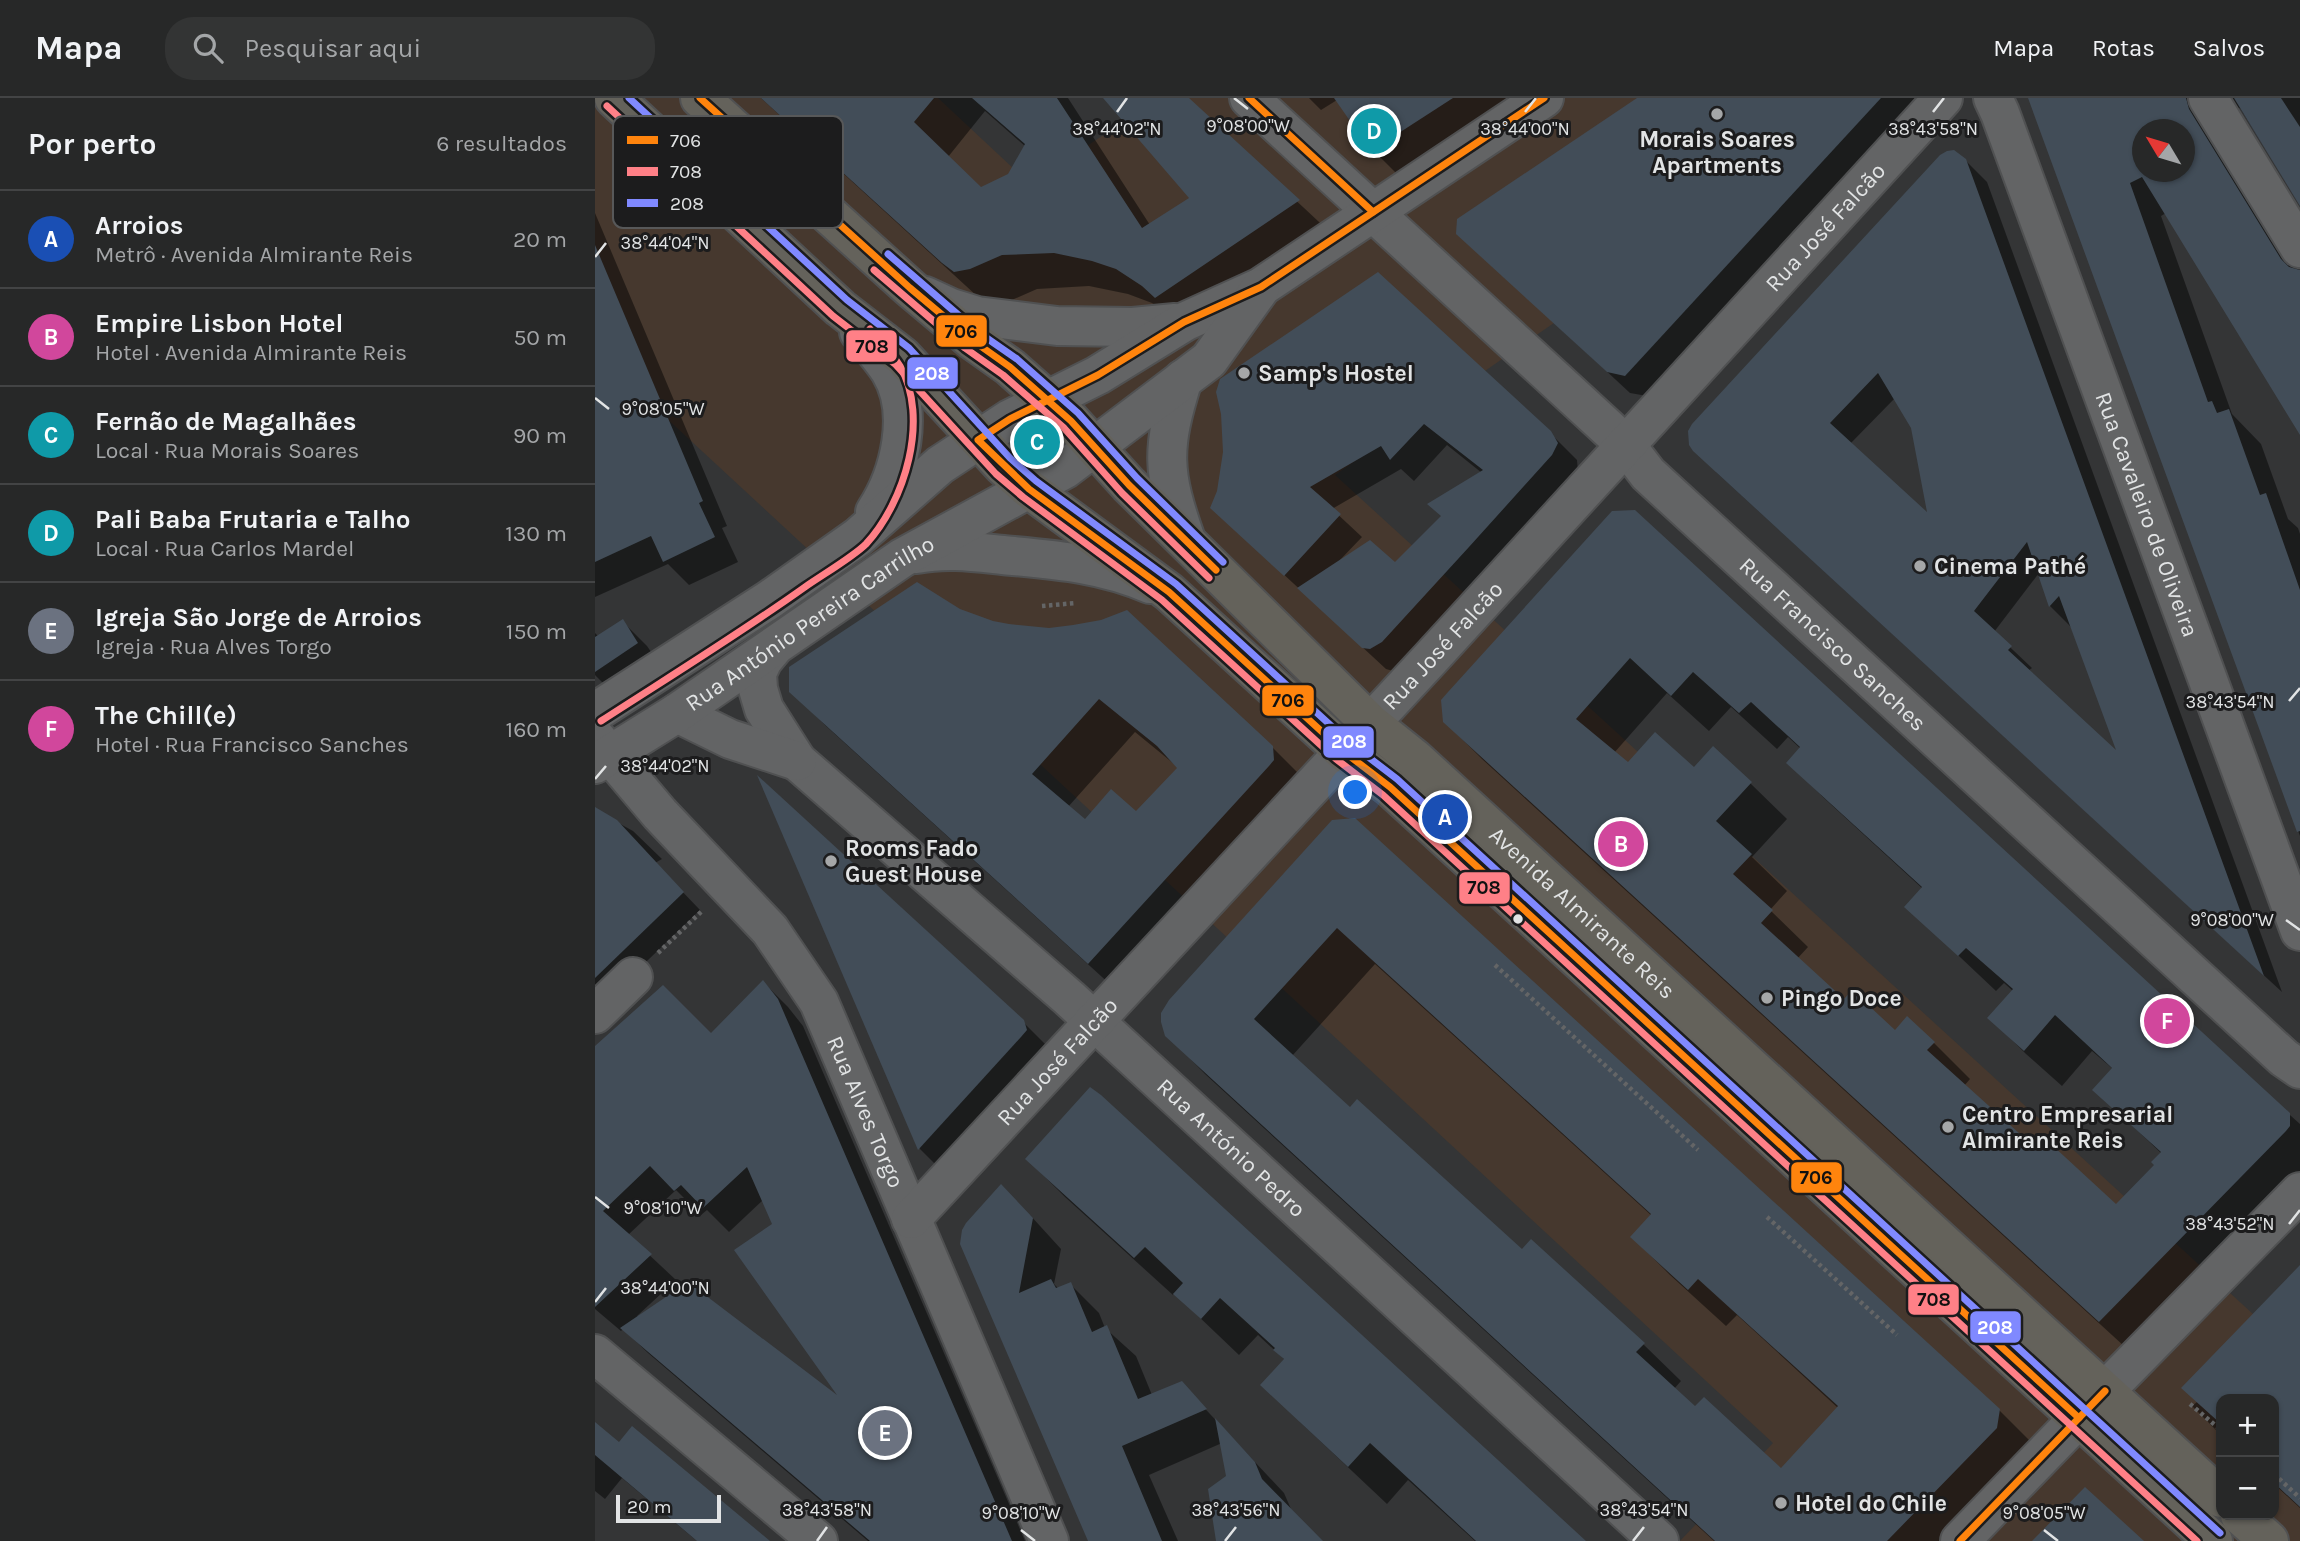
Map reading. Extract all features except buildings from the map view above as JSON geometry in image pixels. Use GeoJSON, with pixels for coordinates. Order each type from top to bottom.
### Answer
{"type":"FeatureCollection","features":[{"type":"Feature","properties":{"kind":"main road","name":"Avenida Almirante Reis"},"geometry":{"type":"LineString","coordinates":[[614,98],[633,116]]}},
{"type":"Feature","properties":{"kind":"main road","name":"Avenida Almirante Reis"},"geometry":{"type":"LineString","coordinates":[[700,98],[720,116]]}},
{"type":"Feature","properties":{"kind":"main road","name":"Avenida Almirante Reis"},"geometry":{"type":"LineString","coordinates":[[843,227],[910,288],[972,340],[1010,367],[1071,421],[1129,485],[1370,723],[1435,778],[2092,1405],[2213,1541]]}},
{"type":"Feature","properties":{"kind":"main road","name":"Avenida Almirante Reis"},"geometry":{"type":"LineString","coordinates":[[755,228],[841,308],[902,355],[978,440],[1029,489],[1169,592],[1343,751],[1390,787],[2092,1405],[2216,1494]]}},
{"type":"Feature","properties":{"kind":"main road"},"geometry":{"type":"LineString","coordinates":[[2246,1520],[2269,1541]]}},
{"type":"Feature","properties":{"kind":"street","name":"Rua Francisco Sanches"},"geometry":{"type":"LineString","coordinates":[[1249,98],[1625,444],[1648,474],[2284,1058],[2300,1069]]}},
{"type":"Feature","properties":{"kind":"street"},"geometry":{"type":"LineString","coordinates":[[910,288],[951,308],[977,316],[1044,325],[1133,327],[1184,322],[1261,287],[1544,98]]}},
{"type":"Feature","properties":{"kind":"street","name":"Rua José Falcão"},"geometry":{"type":"LineString","coordinates":[[911,1219],[1943,98]]}},
{"type":"Feature","properties":{"kind":"street","name":"Rua Cavaleiro de Oliveira"},"geometry":{"type":"LineString","coordinates":[[1993,98],[2300,931]]}},
{"type":"Feature","properties":{"kind":"street"},"geometry":{"type":"LineString","coordinates":[[2208,98],[2300,248]]}},
{"type":"Feature","properties":{"kind":"street","name":"Rua António Pereira Carrilho"},"geometry":{"type":"LineString","coordinates":[[600,752],[677,713],[902,558],[1065,469],[1209,360],[1261,287]]}},
{"type":"Feature","properties":{"kind":"street"},"geometry":{"type":"LineString","coordinates":[[841,308],[891,372],[903,407],[897,468],[881,503],[858,537]]}},
{"type":"Feature","properties":{"kind":"street","name":"Rua António Pereira Carrilho"},"geometry":{"type":"LineString","coordinates":[[595,714],[769,600],[858,537],[940,465],[1010,419],[1098,375],[1184,322]]}},
{"type":"Feature","properties":{"kind":"street"},"geometry":{"type":"LineString","coordinates":[[1183,379],[1171,418],[1166,457],[1172,500],[1186,540]]}},
{"type":"Feature","properties":{"kind":"street"},"geometry":{"type":"LineString","coordinates":[[902,558],[948,550],[1071,561],[1126,573],[1169,592]]}},
{"type":"Feature","properties":{"kind":"street","name":"Rua António Pedro"},"geometry":{"type":"LineString","coordinates":[[772,648],[762,660],[757,673],[758,689],[764,709],[797,761],[1069,999],[1659,1541]]}},
{"type":"Feature","properties":{"kind":"street"},"geometry":{"type":"LineString","coordinates":[[595,714],[656,709],[677,713]]}},
{"type":"Feature","properties":{"kind":"street","name":"Rua António Pedro"},"geometry":{"type":"LineString","coordinates":[[677,713],[730,739],[797,761]]}},
{"type":"Feature","properties":{"kind":"street","name":"Rua Alves Torgo"},"geometry":{"type":"LineString","coordinates":[[600,752],[770,930],[819,1002],[1049,1541]]}},
{"type":"Feature","properties":{"kind":"street"},"geometry":{"type":"LineString","coordinates":[[595,1014],[642,969]]}},
{"type":"Feature","properties":{"kind":"street"},"geometry":{"type":"LineString","coordinates":[[1960,1541],[2300,1192]]}},
{"type":"Feature","properties":{"kind":"street"},"geometry":{"type":"LineString","coordinates":[[595,1354],[818,1541]]}},
{"type":"Feature","properties":{"kind":"path"},"geometry":{"type":"LineString","coordinates":[[1042,606],[1080,603]]}},
{"type":"Feature","properties":{"kind":"path"},"geometry":{"type":"LineString","coordinates":[[642,969],[729,886]]}},
{"type":"Feature","properties":{"kind":"path"},"geometry":{"type":"LineString","coordinates":[[1496,965],[1697,1150]]}},
{"type":"Feature","properties":{"kind":"path"},"geometry":{"type":"LineString","coordinates":[[1767,1217],[1897,1335]]}},
{"type":"Feature","properties":{"kind":"path"},"geometry":{"type":"LineString","coordinates":[[2190,1404],[2216,1426]]}},
{"type":"Feature","properties":{"kind":"path"},"geometry":{"type":"LineString","coordinates":[[2279,1479],[2300,1498]]}},
{"type":"Feature","properties":{"kind":"shaded area"},"geometry":{"type":"Polygon","coordinates":[[[595,98],[938,98],[1030,184],[1159,98],[1878,98],[1335,475],[2300,1357],[2300,1541],[1680,1541],[1773,1443],[595,352],[595,98]]]}},
{"type":"Feature","properties":{"kind":"transit line","name":"208"},"geometry":{"type":"LineString","coordinates":[[629,98],[648,116]]}},
{"type":"Feature","properties":{"kind":"transit line","name":"706"},"geometry":{"type":"LineString","coordinates":[[700,98],[720,116]]}},
{"type":"Feature","properties":{"kind":"transit line","name":"706"},"geometry":{"type":"LineString","coordinates":[[1249,98],[1373,212]]}},
{"type":"Feature","properties":{"kind":"transit line","name":"706"},"geometry":{"type":"LineString","coordinates":[[1544,98],[1261,287],[1184,322],[1098,375],[1010,419],[978,440],[1029,489],[1169,592],[1343,751],[1390,787],[2079,1418]]}},
{"type":"Feature","properties":{"kind":"transit line","name":"708"},"geometry":{"type":"LineString","coordinates":[[607,106],[618,116]]}},
{"type":"Feature","properties":{"kind":"transit line","name":"706"},"geometry":{"type":"LineString","coordinates":[[843,227],[910,288],[972,340],[1010,367],[1071,421],[1129,485],[1216,570]]}},
{"type":"Feature","properties":{"kind":"transit line","name":"708"},"geometry":{"type":"LineString","coordinates":[[738,228],[833,316],[895,364],[996,474],[1162,600],[1336,759],[1383,795],[2197,1541]]}},
{"type":"Feature","properties":{"kind":"transit line","name":"208"},"geometry":{"type":"LineString","coordinates":[[769,228],[847,300],[909,348],[1010,458],[1036,481],[1176,584],[1350,743],[1397,779],[2220,1533]]}},
{"type":"Feature","properties":{"kind":"transit line","name":"208"},"geometry":{"type":"LineString","coordinates":[[888,254],[978,332],[1017,359],[1078,413],[1137,478],[1223,562]]}},
{"type":"Feature","properties":{"kind":"transit line","name":"708"},"geometry":{"type":"LineString","coordinates":[[874,270],[1064,428],[1122,493],[1209,578]]}},
{"type":"Feature","properties":{"kind":"transit line","name":"708"},"geometry":{"type":"LineString","coordinates":[[601,721],[845,560],[866,544],[880,526],[902,483],[909,459],[913,410],[909,387],[900,366],[870,329]]}},
{"type":"Feature","properties":{"kind":"transit line","name":"706"},"geometry":{"type":"LineString","coordinates":[[1960,1541],[2105,1391]]}},
{"type":"Feature","properties":{"kind":"place","name":"Morais Soares Apartments"},"geometry":{"type":"Point","coordinates":[1717,114]}},
{"type":"Feature","properties":{"kind":"place","name":"Pali Baba Frutaria e Talho"},"geometry":{"type":"Point","coordinates":[1374,131]}},
{"type":"Feature","properties":{"kind":"place","name":"Samp's Hostel"},"geometry":{"type":"Point","coordinates":[1244,373]}},
{"type":"Feature","properties":{"kind":"place","name":"Fernão de Magalhães"},"geometry":{"type":"Point","coordinates":[1037,442]}},
{"type":"Feature","properties":{"kind":"place","name":"Cinema Pathé"},"geometry":{"type":"Point","coordinates":[1920,566]}},
{"type":"Feature","properties":{"kind":"place","name":"Arroios"},"geometry":{"type":"Point","coordinates":[1445,817]}},
{"type":"Feature","properties":{"kind":"place","name":"Empire Lisbon Hotel"},"geometry":{"type":"Point","coordinates":[1621,844]}},
{"type":"Feature","properties":{"kind":"place","name":"Rooms Fado Guest House"},"geometry":{"type":"Point","coordinates":[831,861]}},
{"type":"Feature","properties":{"kind":"place","name":"Pingo Doce"},"geometry":{"type":"Point","coordinates":[1767,998]}},
{"type":"Feature","properties":{"kind":"place","name":"The Chill(e)"},"geometry":{"type":"Point","coordinates":[2167,1021]}},
{"type":"Feature","properties":{"kind":"place","name":"Centro Empresarial Almirante Reis"},"geometry":{"type":"Point","coordinates":[1948,1127]}},
{"type":"Feature","properties":{"kind":"place","name":"Igreja São Jorge de Arroios"},"geometry":{"type":"Point","coordinates":[885,1433]}},
{"type":"Feature","properties":{"kind":"place","name":"Hotel do Chile"},"geometry":{"type":"Point","coordinates":[1781,1503]}}]}
